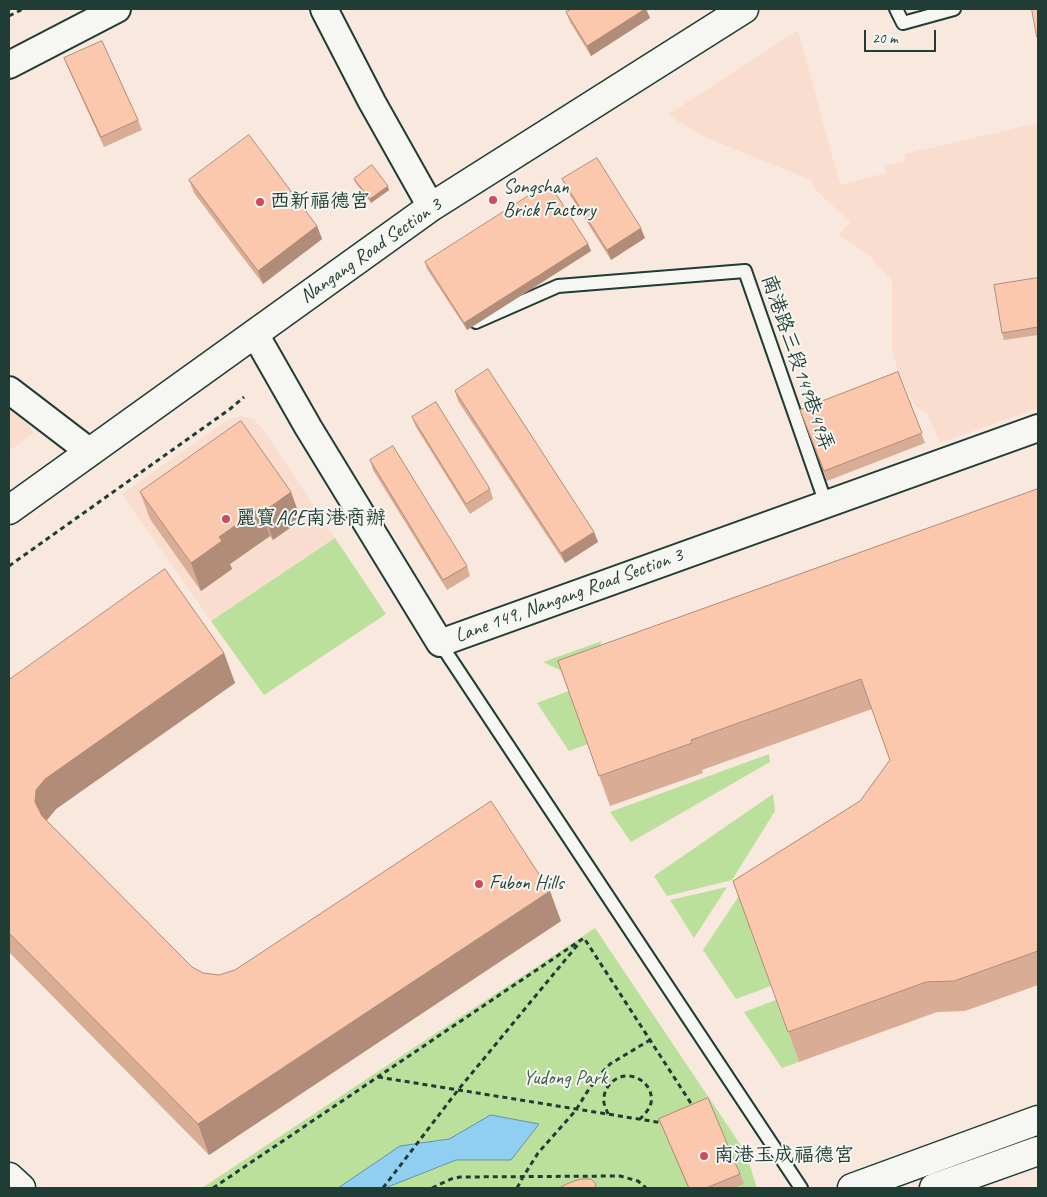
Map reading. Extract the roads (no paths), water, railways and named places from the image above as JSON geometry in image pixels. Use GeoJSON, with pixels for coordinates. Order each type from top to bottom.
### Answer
{"type":"FeatureCollection","features":[{"type":"Feature","properties":{"kind":"main road","name":"Nangang Road Section 3"},"geometry":{"type":"LineString","coordinates":[[9,510],[431,207],[744,9]]}},
{"type":"Feature","properties":{"kind":"main road"},"geometry":{"type":"LineString","coordinates":[[852,1188],[1038,1120]]}},
{"type":"Feature","properties":{"kind":"main road"},"geometry":{"type":"LineString","coordinates":[[934,1188],[1038,1151]]}},
{"type":"Feature","properties":{"kind":"main road"},"geometry":{"type":"LineString","coordinates":[[9,1177],[21,1188]]}},
{"type":"Feature","properties":{"kind":"street"},"geometry":{"type":"LineString","coordinates":[[9,66],[117,9]]}},
{"type":"Feature","properties":{"kind":"street"},"geometry":{"type":"LineString","coordinates":[[324,9],[372,102],[431,207]]}},
{"type":"Feature","properties":{"kind":"street","name":"Lane 149, Nangang Road Section 3"},"geometry":{"type":"LineString","coordinates":[[255,334],[308,427],[440,643],[1038,428]]}},
{"type":"Feature","properties":{"kind":"street"},"geometry":{"type":"LineString","coordinates":[[9,390],[90,452]]}},
{"type":"Feature","properties":{"kind":"lane"},"geometry":{"type":"LineString","coordinates":[[896,9],[903,23],[954,9]]}},
{"type":"Feature","properties":{"kind":"lane","name":"南港路三段149巷49弄"},"geometry":{"type":"LineString","coordinates":[[476,322],[558,286],[745,270],[826,504]]}},
{"type":"Feature","properties":{"kind":"lane"},"geometry":{"type":"LineString","coordinates":[[440,643],[801,1188]]}},
{"type":"Feature","properties":{"kind":"water"},"geometry":{"type":"Polygon","coordinates":[[[491,1115],[539,1124],[511,1160],[456,1160],[385,1188],[338,1188],[400,1146],[449,1139],[491,1115]]]}},
{"type":"Feature","properties":{"kind":"place","name":"Songshan Brick Factory"},"geometry":{"type":"Point","coordinates":[493,200]}},
{"type":"Feature","properties":{"kind":"place","name":"西新福德宮"},"geometry":{"type":"Point","coordinates":[260,202]}},
{"type":"Feature","properties":{"kind":"place","name":"麗寶ACE南港商辦"},"geometry":{"type":"Point","coordinates":[226,519]}},
{"type":"Feature","properties":{"kind":"place","name":"Fubon Hills"},"geometry":{"type":"Point","coordinates":[479,884]}},
{"type":"Feature","properties":{"kind":"place","name":"南港玉成福德宮"},"geometry":{"type":"Point","coordinates":[704,1156]}},
{"type":"Feature","properties":{"kind":"park label","name":"Yudong Park"},"geometry":{"type":"Point","coordinates":[565,1079]}}]}
